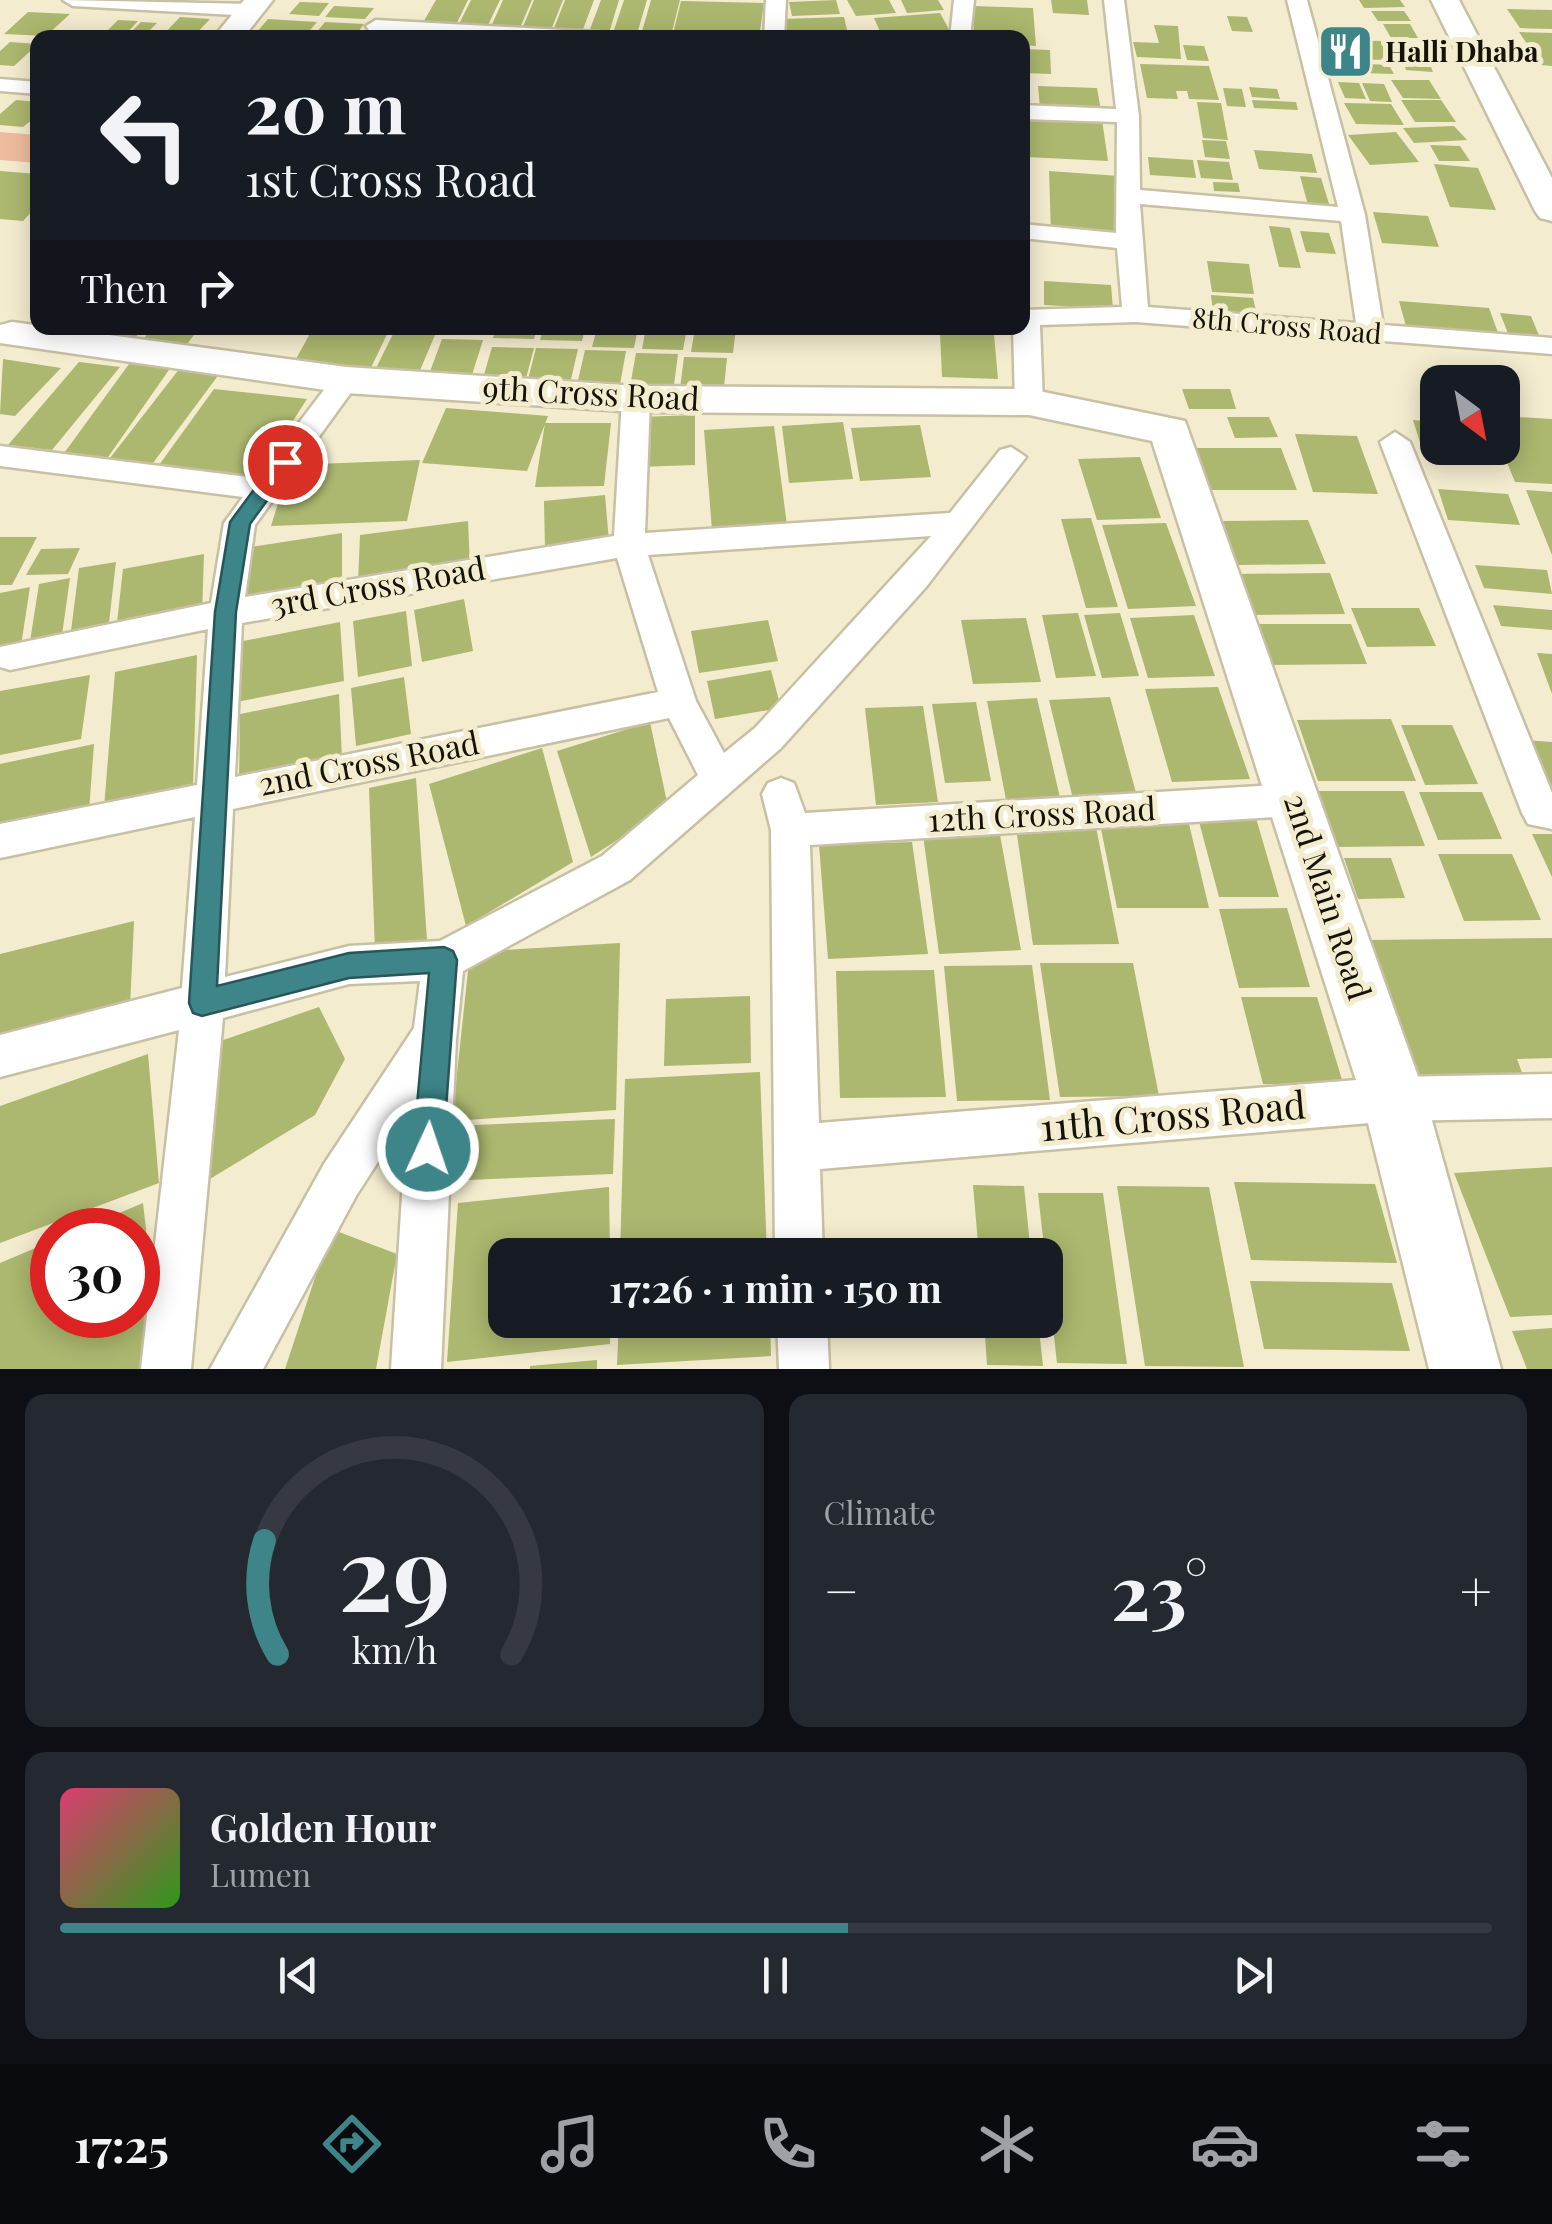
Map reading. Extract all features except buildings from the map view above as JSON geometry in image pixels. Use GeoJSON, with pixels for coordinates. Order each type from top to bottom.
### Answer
{"type":"FeatureCollection","features":[{"type":"Feature","properties":{"kind":"street"},"geometry":{"type":"LineString","coordinates":[[72,0],[256,5]]}},
{"type":"Feature","properties":{"kind":"street"},"geometry":{"type":"LineString","coordinates":[[373,30],[393,0]]}},
{"type":"Feature","properties":{"kind":"street"},"geometry":{"type":"LineString","coordinates":[[774,30],[775,0]]}},
{"type":"Feature","properties":{"kind":"street"},"geometry":{"type":"LineString","coordinates":[[961,30],[964,0]]}},
{"type":"Feature","properties":{"kind":"street"},"geometry":{"type":"LineString","coordinates":[[1114,0],[1128,116],[1129,242],[1136,314]]}},
{"type":"Feature","properties":{"kind":"street"},"geometry":{"type":"LineString","coordinates":[[1297,0],[1330,106],[1353,215],[1370,333]]}},
{"type":"Feature","properties":{"kind":"street"},"geometry":{"type":"LineString","coordinates":[[1445,0],[1552,212]]}},
{"type":"Feature","properties":{"kind":"street"},"geometry":{"type":"LineString","coordinates":[[1475,0],[1514,70]]}},
{"type":"Feature","properties":{"kind":"street"},"geometry":{"type":"LineString","coordinates":[[234,30],[256,5]]}},
{"type":"Feature","properties":{"kind":"street"},"geometry":{"type":"LineString","coordinates":[[0,86],[30,88]]}},
{"type":"Feature","properties":{"kind":"street"},"geometry":{"type":"LineString","coordinates":[[1030,112],[1128,116]]}},
{"type":"Feature","properties":{"kind":"street"},"geometry":{"type":"LineString","coordinates":[[1128,196],[1353,215]]}},
{"type":"Feature","properties":{"kind":"street"},"geometry":{"type":"LineString","coordinates":[[1030,232],[1129,242]]}},
{"type":"Feature","properties":{"kind":"street","name":"8th Cross Road"},"geometry":{"type":"LineString","coordinates":[[1030,319],[1136,314],[1552,346]]}},
{"type":"Feature","properties":{"kind":"street","name":"9th Cross Road"},"geometry":{"type":"LineString","coordinates":[[53,335],[346,380],[636,399],[1029,402],[1170,431]]}},
{"type":"Feature","properties":{"kind":"street"},"geometry":{"type":"LineString","coordinates":[[1025,335],[1029,402]]}},
{"type":"Feature","properties":{"kind":"street"},"geometry":{"type":"LineString","coordinates":[[166,1369],[202,1003],[226,612],[240,522],[346,380]]}},
{"type":"Feature","properties":{"kind":"street"},"geometry":{"type":"LineString","coordinates":[[636,399],[629,544],[679,702],[719,780]]}},
{"type":"Feature","properties":{"kind":"street","name":"2nd Main Road"},"geometry":{"type":"LineString","coordinates":[[1170,431],[1394,1099],[1465,1369]]}},
{"type":"Feature","properties":{"kind":"street"},"geometry":{"type":"LineString","coordinates":[[1395,442],[1541,813],[1552,813]]}},
{"type":"Feature","properties":{"kind":"street"},"geometry":{"type":"LineString","coordinates":[[0,456],[264,489]]}},
{"type":"Feature","properties":{"kind":"street"},"geometry":{"type":"LineString","coordinates":[[0,1056],[349,965],[444,960],[616,868],[781,724],[914,579],[1011,457]]}},
{"type":"Feature","properties":{"kind":"street","name":"3rd Cross Road"},"geometry":{"type":"LineString","coordinates":[[10,658],[226,612],[629,544],[958,523]]}},
{"type":"Feature","properties":{"kind":"street","name":"2nd Cross Road"},"geometry":{"type":"LineString","coordinates":[[0,841],[679,702]]}},
{"type":"Feature","properties":{"kind":"street","name":"12th Cross Road"},"geometry":{"type":"LineString","coordinates":[[795,1148],[786,812],[1294,800]]}},
{"type":"Feature","properties":{"kind":"street"},"geometry":{"type":"LineString","coordinates":[[416,1369],[435,1034],[444,960]]}},
{"type":"Feature","properties":{"kind":"street"},"geometry":{"type":"LineString","coordinates":[[235,1369],[340,1180],[435,1034]]}},
{"type":"Feature","properties":{"kind":"street","name":"11th Cross Road"},"geometry":{"type":"LineString","coordinates":[[795,1148],[1394,1099],[1552,1096]]}},
{"type":"Feature","properties":{"kind":"street"},"geometry":{"type":"LineString","coordinates":[[795,1148],[798,1238]]}},
{"type":"Feature","properties":{"kind":"street"},"geometry":{"type":"LineString","coordinates":[[803,1338],[804,1369]]}},
{"type":"Feature","properties":{"kind":"shaded area"},"geometry":{"type":"Polygon","coordinates":[[[0,132],[30,134],[30,162],[0,160],[0,132]]]}},
{"type":"Feature","properties":{"kind":"place","name":"Halli Dhaba"},"geometry":{"type":"Point","coordinates":[1346,52]}},
{"type":"Feature","properties":{"kind":"route"},"geometry":{"type":"LineString","coordinates":[[285,462],[240,522],[226,612],[202,1003],[349,965],[444,960],[434,1040],[428,1149]]}}]}
